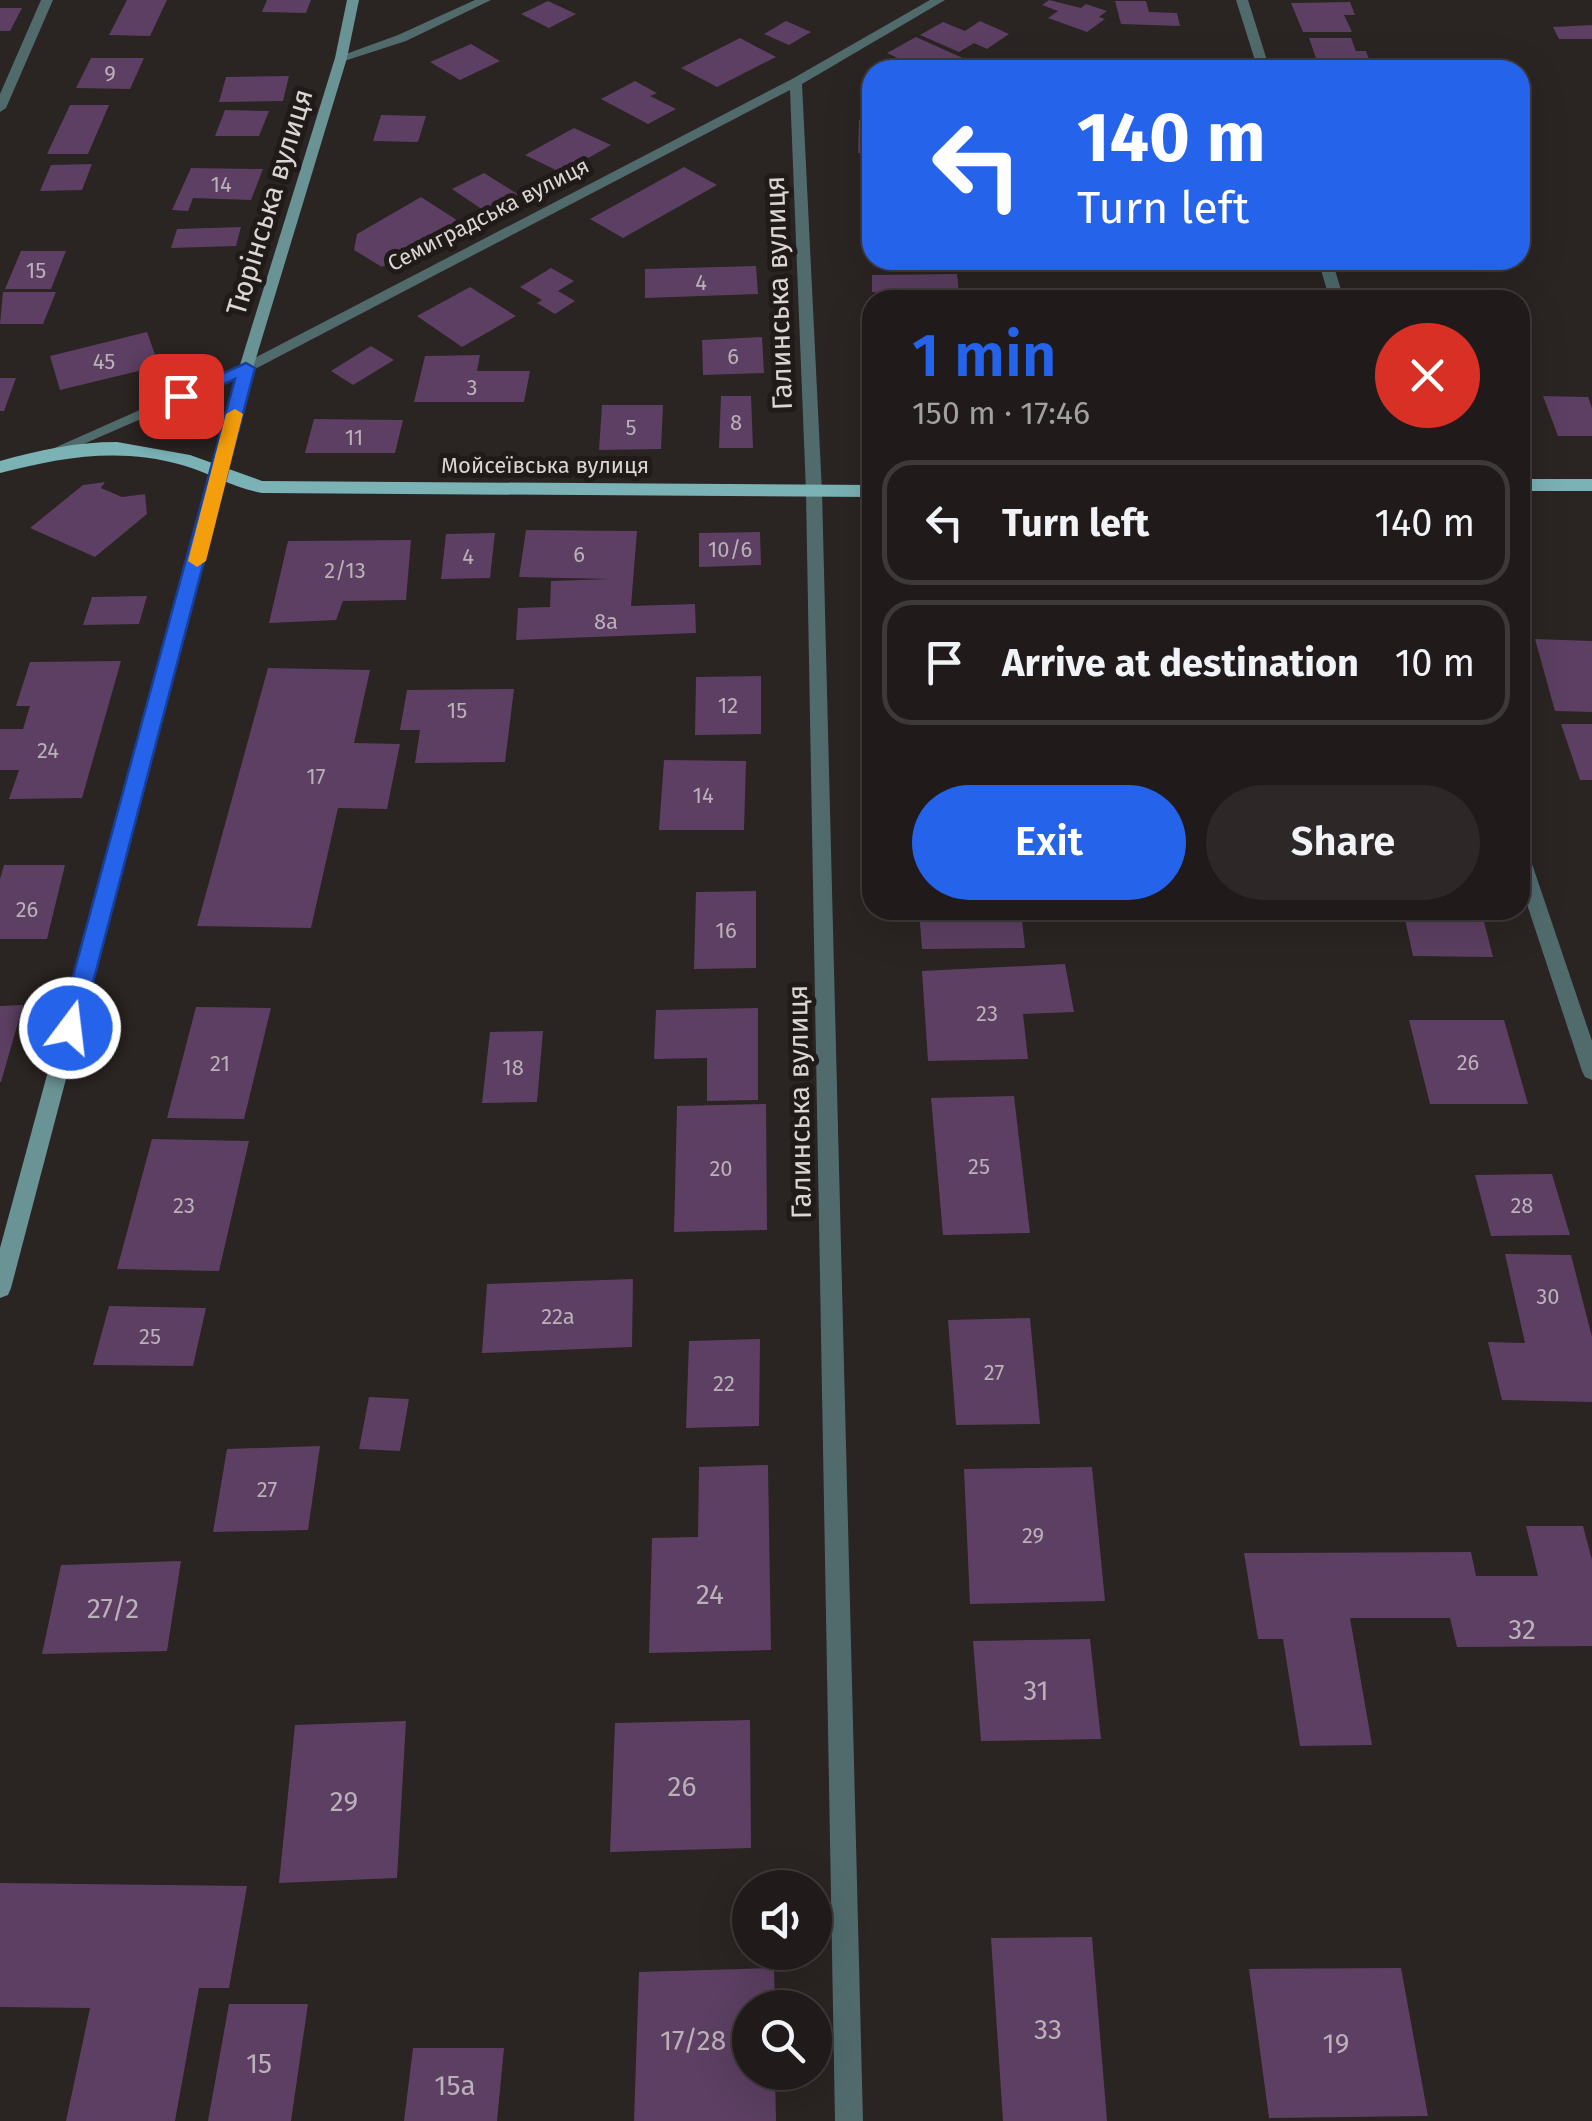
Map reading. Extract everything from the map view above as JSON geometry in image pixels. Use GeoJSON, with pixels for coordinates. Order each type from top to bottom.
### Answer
{"type":"FeatureCollection","features":[{"type":"Feature","properties":{"kind":"main road","name":"Тюрінська вулиця"},"geometry":{"type":"LineString","coordinates":[[0,1288],[246,368],[341,58],[352,0]]}},
{"type":"Feature","properties":{"kind":"main road","name":"Семиградська вулиця"},"geometry":{"type":"LineString","coordinates":[[0,467],[51,453],[127,446],[186,460],[220,473]]}},
{"type":"Feature","properties":{"kind":"main road","name":"Мойсеївська вулиця"},"geometry":{"type":"LineString","coordinates":[[220,473],[262,487],[862,491]]}},
{"type":"Feature","properties":{"kind":"main road"},"geometry":{"type":"LineString","coordinates":[[1530,485],[1592,485]]}},
{"type":"Feature","properties":{"kind":"street"},"geometry":{"type":"LineString","coordinates":[[0,108],[47,0]]}},
{"type":"Feature","properties":{"kind":"street"},"geometry":{"type":"LineString","coordinates":[[341,58],[402,38],[485,0]]}},
{"type":"Feature","properties":{"kind":"street","name":"Семиградська вулиця"},"geometry":{"type":"LineString","coordinates":[[51,453],[246,368],[796,82],[939,0]]}},
{"type":"Feature","properties":{"kind":"street"},"geometry":{"type":"LineString","coordinates":[[1242,0],[1261,60]]}},
{"type":"Feature","properties":{"kind":"street","name":"Галинська вулиця"},"geometry":{"type":"LineString","coordinates":[[796,82],[814,492],[849,2121]]}},
{"type":"Feature","properties":{"kind":"street"},"geometry":{"type":"LineString","coordinates":[[1530,885],[1592,1071]]}},
{"type":"Feature","properties":{"kind":"building"},"geometry":{"type":"Polygon","coordinates":[[[127,0],[167,0],[150,36],[109,35],[127,0]]]}},
{"type":"Feature","properties":{"kind":"building"},"geometry":{"type":"Polygon","coordinates":[[[267,0],[311,0],[306,13],[262,12],[267,0]]]}},
{"type":"Feature","properties":{"kind":"building"},"geometry":{"type":"Polygon","coordinates":[[[1049,0],[1107,11],[1099,17],[1105,19],[1087,32],[1048,18],[1058,11],[1042,5],[1049,0]]]}},
{"type":"Feature","properties":{"kind":"building"},"geometry":{"type":"Polygon","coordinates":[[[548,1],[576,14],[549,28],[521,14],[548,1]]]}},
{"type":"Feature","properties":{"kind":"building"},"geometry":{"type":"Polygon","coordinates":[[[1115,1],[1146,1],[1149,12],[1177,13],[1180,26],[1121,24],[1115,1]]]}},
{"type":"Feature","properties":{"kind":"building"},"geometry":{"type":"Polygon","coordinates":[[[1350,2],[1355,15],[1344,15],[1352,32],[1303,32],[1291,3],[1350,2]]]}},
{"type":"Feature","properties":{"kind":"building"},"geometry":{"type":"Polygon","coordinates":[[[0,8],[22,8],[10,31],[0,31],[0,8]]]}},
{"type":"Feature","properties":{"kind":"building"},"geometry":{"type":"Polygon","coordinates":[[[786,21],[811,32],[789,45],[764,34],[786,21]]]}},
{"type":"Feature","properties":{"kind":"building"},"geometry":{"type":"Polygon","coordinates":[[[980,21],[1009,34],[987,49],[974,43],[959,52],[920,35],[943,22],[965,31],[980,21]]]}},
{"type":"Feature","properties":{"kind":"building"},"geometry":{"type":"Polygon","coordinates":[[[1592,25],[1592,39],[1559,39],[1553,27],[1592,25]]]}},
{"type":"Feature","properties":{"kind":"building"},"geometry":{"type":"Polygon","coordinates":[[[916,37],[965,59],[901,60],[887,53],[916,37]]]}},
{"type":"Feature","properties":{"kind":"building"},"geometry":{"type":"Polygon","coordinates":[[[740,38],[776,57],[717,87],[681,68],[740,38]]]}},
{"type":"Feature","properties":{"kind":"building"},"geometry":{"type":"Polygon","coordinates":[[[1309,38],[1351,38],[1356,51],[1366,51],[1369,60],[1317,60],[1309,38]]]}},
{"type":"Feature","properties":{"kind":"building"},"geometry":{"type":"Polygon","coordinates":[[[471,44],[500,61],[460,80],[430,62],[471,44]]]}},
{"type":"Feature","properties":{"kind":"building"},"geometry":{"type":"Polygon","coordinates":[[[91,58],[144,58],[130,89],[76,88],[91,58]]]}},
{"type":"Feature","properties":{"kind":"building"},"geometry":{"type":"Polygon","coordinates":[[[289,76],[283,101],[219,102],[226,77],[289,76]]]}},
{"type":"Feature","properties":{"kind":"building"},"geometry":{"type":"Polygon","coordinates":[[[635,81],[657,93],[650,96],[676,109],[648,124],[601,99],[635,81]]]}},
{"type":"Feature","properties":{"kind":"building"},"geometry":{"type":"Polygon","coordinates":[[[70,105],[109,105],[88,154],[47,154],[70,105]]]}},
{"type":"Feature","properties":{"kind":"building"},"geometry":{"type":"Polygon","coordinates":[[[225,110],[269,111],[259,136],[215,136],[225,110]]]}},
{"type":"Feature","properties":{"kind":"building"},"geometry":{"type":"Polygon","coordinates":[[[381,115],[426,116],[418,142],[373,141],[381,115]]]}},
{"type":"Feature","properties":{"kind":"building"},"geometry":{"type":"Polygon","coordinates":[[[859,120],[862,120],[862,153],[858,153],[859,120]]]}},
{"type":"Feature","properties":{"kind":"building"},"geometry":{"type":"Polygon","coordinates":[[[574,128],[611,145],[562,173],[525,155],[574,128]]]}},
{"type":"Feature","properties":{"kind":"building"},"geometry":{"type":"Polygon","coordinates":[[[92,164],[82,190],[40,191],[51,165],[92,164]]]}},
{"type":"Feature","properties":{"kind":"building"},"geometry":{"type":"Polygon","coordinates":[[[684,167],[717,185],[623,238],[590,219],[684,167]]]}},
{"type":"Feature","properties":{"kind":"building"},"geometry":{"type":"Polygon","coordinates":[[[191,168],[263,169],[251,200],[193,198],[188,211],[172,210],[191,168]]]}},
{"type":"Feature","properties":{"kind":"building"},"geometry":{"type":"Polygon","coordinates":[[[484,173],[519,195],[486,212],[452,189],[484,173]]]}},
{"type":"Feature","properties":{"kind":"building"},"geometry":{"type":"Polygon","coordinates":[[[421,197],[463,224],[382,267],[354,250],[357,234],[421,197]]]}},
{"type":"Feature","properties":{"kind":"building"},"geometry":{"type":"Polygon","coordinates":[[[241,227],[236,246],[171,248],[177,229],[241,227]]]}},
{"type":"Feature","properties":{"kind":"building"},"geometry":{"type":"Polygon","coordinates":[[[21,251],[66,251],[51,289],[5,289],[21,251]]]}},
{"type":"Feature","properties":{"kind":"building"},"geometry":{"type":"Polygon","coordinates":[[[756,266],[758,294],[645,298],[645,269],[756,266]]]}},
{"type":"Feature","properties":{"kind":"building"},"geometry":{"type":"Polygon","coordinates":[[[551,268],[574,281],[558,291],[575,301],[555,314],[537,303],[542,300],[520,287],[551,268]]]}},
{"type":"Feature","properties":{"kind":"building"},"geometry":{"type":"Polygon","coordinates":[[[957,274],[959,290],[872,290],[872,275],[957,274]]]}},
{"type":"Feature","properties":{"kind":"building"},"geometry":{"type":"Polygon","coordinates":[[[470,287],[516,316],[462,347],[417,316],[470,287]]]}},
{"type":"Feature","properties":{"kind":"building"},"geometry":{"type":"Polygon","coordinates":[[[3,292],[56,292],[43,324],[0,324],[3,292]]]}},
{"type":"Feature","properties":{"kind":"building"},"geometry":{"type":"Polygon","coordinates":[[[147,332],[159,366],[60,390],[50,356],[147,332]]]}},
{"type":"Feature","properties":{"kind":"building"},"geometry":{"type":"Polygon","coordinates":[[[762,337],[764,373],[703,375],[702,340],[762,337]]]}},
{"type":"Feature","properties":{"kind":"building"},"geometry":{"type":"Polygon","coordinates":[[[371,346],[394,360],[353,385],[331,371],[371,346]]]}},
{"type":"Feature","properties":{"kind":"building"},"geometry":{"type":"Polygon","coordinates":[[[480,355],[477,371],[530,371],[524,402],[414,402],[425,356],[480,355]]]}},
{"type":"Feature","properties":{"kind":"building"},"geometry":{"type":"Polygon","coordinates":[[[0,378],[16,378],[4,411],[0,411],[0,378]]]}},
{"type":"Feature","properties":{"kind":"building"},"geometry":{"type":"Polygon","coordinates":[[[721,396],[751,396],[753,448],[719,448],[721,396]]]}},
{"type":"Feature","properties":{"kind":"building"},"geometry":{"type":"Polygon","coordinates":[[[1543,396],[1588,397],[1592,436],[1558,436],[1543,396]]]}},
{"type":"Feature","properties":{"kind":"building"},"geometry":{"type":"Polygon","coordinates":[[[602,405],[663,405],[661,449],[599,450],[602,405]]]}},
{"type":"Feature","properties":{"kind":"building"},"geometry":{"type":"Polygon","coordinates":[[[314,419],[403,420],[395,453],[305,453],[314,419]]]}},
{"type":"Feature","properties":{"kind":"building"},"geometry":{"type":"Polygon","coordinates":[[[105,482],[101,488],[122,497],[145,494],[147,514],[95,557],[30,528],[83,485],[105,482]]]}},
{"type":"Feature","properties":{"kind":"building"},"geometry":{"type":"Polygon","coordinates":[[[526,530],[637,531],[631,606],[695,604],[696,633],[516,640],[518,608],[550,607],[551,581],[608,579],[519,577],[526,530]]]}},
{"type":"Feature","properties":{"kind":"building"},"geometry":{"type":"Polygon","coordinates":[[[760,532],[761,565],[699,567],[699,533],[760,532]]]}},
{"type":"Feature","properties":{"kind":"building"},"geometry":{"type":"Polygon","coordinates":[[[495,533],[490,578],[441,579],[446,534],[495,533]]]}},
{"type":"Feature","properties":{"kind":"building"},"geometry":{"type":"Polygon","coordinates":[[[411,540],[406,600],[343,601],[336,620],[269,623],[288,541],[411,540]]]}},
{"type":"Feature","properties":{"kind":"building"},"geometry":{"type":"Polygon","coordinates":[[[147,596],[139,624],[83,625],[92,597],[147,596]]]}},
{"type":"Feature","properties":{"kind":"building"},"geometry":{"type":"Polygon","coordinates":[[[1535,639],[1592,641],[1592,712],[1555,711],[1535,639]]]}},
{"type":"Feature","properties":{"kind":"building"},"geometry":{"type":"Polygon","coordinates":[[[121,661],[82,798],[9,799],[19,770],[0,770],[0,729],[23,729],[30,706],[16,706],[30,662],[121,661]]]}},
{"type":"Feature","properties":{"kind":"building"},"geometry":{"type":"Polygon","coordinates":[[[268,668],[370,670],[354,743],[400,744],[387,809],[338,808],[311,928],[197,926],[268,668]]]}},
{"type":"Feature","properties":{"kind":"building"},"geometry":{"type":"Polygon","coordinates":[[[761,676],[761,734],[695,735],[696,677],[761,676]]]}},
{"type":"Feature","properties":{"kind":"building"},"geometry":{"type":"Polygon","coordinates":[[[514,689],[505,762],[415,763],[420,730],[400,730],[407,690],[514,689]]]}},
{"type":"Feature","properties":{"kind":"building"},"geometry":{"type":"Polygon","coordinates":[[[1561,724],[1592,724],[1592,780],[1580,780],[1561,724]]]}},
{"type":"Feature","properties":{"kind":"building"},"geometry":{"type":"Polygon","coordinates":[[[664,760],[746,761],[744,830],[659,830],[664,760]]]}},
{"type":"Feature","properties":{"kind":"building"},"geometry":{"type":"Polygon","coordinates":[[[4,865],[65,865],[47,939],[0,939],[0,879],[4,865]]]}},
{"type":"Feature","properties":{"kind":"building"},"geometry":{"type":"Polygon","coordinates":[[[756,891],[756,968],[694,969],[696,892],[756,891]]]}},
{"type":"Feature","properties":{"kind":"building"},"geometry":{"type":"Polygon","coordinates":[[[920,920],[1022,920],[1025,948],[922,949],[920,920]]]}},
{"type":"Feature","properties":{"kind":"building"},"geometry":{"type":"Polygon","coordinates":[[[1405,920],[1484,920],[1493,957],[1413,956],[1405,920]]]}},
{"type":"Feature","properties":{"kind":"building"},"geometry":{"type":"Polygon","coordinates":[[[1065,964],[1074,1012],[1023,1014],[1028,1059],[928,1061],[922,971],[1065,964]]]}},
{"type":"Feature","properties":{"kind":"building"},"geometry":{"type":"Polygon","coordinates":[[[23,1005],[1,1082],[0,1082],[0,1006],[23,1005]]]}},
{"type":"Feature","properties":{"kind":"building"},"geometry":{"type":"Polygon","coordinates":[[[196,1007],[271,1008],[244,1119],[167,1118],[196,1007]]]}},
{"type":"Feature","properties":{"kind":"building"},"geometry":{"type":"Polygon","coordinates":[[[758,1008],[758,1100],[707,1101],[707,1058],[654,1059],[656,1010],[758,1008]]]}},
{"type":"Feature","properties":{"kind":"building"},"geometry":{"type":"Polygon","coordinates":[[[1409,1020],[1504,1020],[1528,1104],[1430,1104],[1409,1020]]]}},
{"type":"Feature","properties":{"kind":"building"},"geometry":{"type":"Polygon","coordinates":[[[543,1031],[537,1102],[482,1103],[490,1032],[543,1031]]]}},
{"type":"Feature","properties":{"kind":"building"},"geometry":{"type":"Polygon","coordinates":[[[1014,1096],[1030,1233],[943,1235],[931,1098],[1014,1096]]]}},
{"type":"Feature","properties":{"kind":"building"},"geometry":{"type":"Polygon","coordinates":[[[766,1104],[767,1230],[674,1232],[677,1106],[766,1104]]]}},
{"type":"Feature","properties":{"kind":"building"},"geometry":{"type":"Polygon","coordinates":[[[152,1139],[249,1141],[219,1271],[117,1269],[152,1139]]]}},
{"type":"Feature","properties":{"kind":"building"},"geometry":{"type":"Polygon","coordinates":[[[1552,1174],[1570,1235],[1491,1236],[1475,1175],[1552,1174]]]}},
{"type":"Feature","properties":{"kind":"building"},"geometry":{"type":"Polygon","coordinates":[[[1505,1254],[1571,1255],[1592,1337],[1592,1402],[1502,1400],[1488,1342],[1525,1343],[1505,1254]]]}},
{"type":"Feature","properties":{"kind":"building"},"geometry":{"type":"Polygon","coordinates":[[[633,1279],[632,1347],[482,1353],[487,1284],[633,1279]]]}},
{"type":"Feature","properties":{"kind":"building"},"geometry":{"type":"Polygon","coordinates":[[[109,1306],[206,1308],[193,1366],[93,1365],[109,1306]]]}},
{"type":"Feature","properties":{"kind":"building"},"geometry":{"type":"Polygon","coordinates":[[[1030,1318],[1040,1424],[956,1425],[948,1320],[1030,1318]]]}},
{"type":"Feature","properties":{"kind":"building"},"geometry":{"type":"Polygon","coordinates":[[[760,1339],[759,1426],[686,1428],[689,1341],[760,1339]]]}},
{"type":"Feature","properties":{"kind":"building"},"geometry":{"type":"Polygon","coordinates":[[[369,1397],[409,1399],[400,1451],[359,1449],[369,1397]]]}},
{"type":"Feature","properties":{"kind":"building"},"geometry":{"type":"Polygon","coordinates":[[[320,1446],[308,1530],[213,1532],[227,1449],[320,1446]]]}},
{"type":"Feature","properties":{"kind":"building"},"geometry":{"type":"Polygon","coordinates":[[[768,1465],[771,1650],[649,1653],[652,1538],[698,1537],[699,1467],[768,1465]]]}},
{"type":"Feature","properties":{"kind":"building"},"geometry":{"type":"Polygon","coordinates":[[[1092,1467],[1105,1601],[970,1604],[964,1469],[1092,1467]]]}},
{"type":"Feature","properties":{"kind":"building"},"geometry":{"type":"Polygon","coordinates":[[[1526,1526],[1583,1526],[1592,1560],[1592,1646],[1457,1647],[1450,1618],[1350,1618],[1372,1745],[1300,1746],[1283,1639],[1258,1639],[1244,1553],[1471,1552],[1476,1576],[1538,1576],[1526,1526]]]}},
{"type":"Feature","properties":{"kind":"building"},"geometry":{"type":"Polygon","coordinates":[[[181,1561],[167,1651],[42,1654],[61,1565],[181,1561]]]}},
{"type":"Feature","properties":{"kind":"building"},"geometry":{"type":"Polygon","coordinates":[[[1090,1639],[1101,1739],[981,1741],[973,1641],[1090,1639]]]}},
{"type":"Feature","properties":{"kind":"building"},"geometry":{"type":"Polygon","coordinates":[[[750,1720],[751,1848],[610,1852],[615,1723],[750,1720]]]}},
{"type":"Feature","properties":{"kind":"building"},"geometry":{"type":"Polygon","coordinates":[[[406,1721],[397,1878],[279,1883],[295,1725],[406,1721]]]}},
{"type":"Feature","properties":{"kind":"building"},"geometry":{"type":"Polygon","coordinates":[[[0,1883],[247,1886],[229,1988],[199,1988],[175,2121],[66,2121],[90,2008],[0,2007],[0,1883]]]}},
{"type":"Feature","properties":{"kind":"building"},"geometry":{"type":"Polygon","coordinates":[[[1092,1937],[1107,2121],[1003,2121],[991,1938],[1092,1937]]]}},
{"type":"Feature","properties":{"kind":"building"},"geometry":{"type":"Polygon","coordinates":[[[1401,1968],[1428,2116],[1269,2118],[1249,1969],[1401,1968]]]}},
{"type":"Feature","properties":{"kind":"building"},"geometry":{"type":"Polygon","coordinates":[[[774,1970],[775,1990],[732,1990],[732,2090],[775,2090],[776,2121],[634,2121],[639,1972],[774,1970]]]}},
{"type":"Feature","properties":{"kind":"building"},"geometry":{"type":"Polygon","coordinates":[[[229,2004],[308,2004],[291,2121],[208,2121],[229,2004]]]}},
{"type":"Feature","properties":{"kind":"building"},"geometry":{"type":"Polygon","coordinates":[[[413,2048],[504,2048],[497,2121],[404,2121],[413,2048]]]}},
{"type":"Feature","properties":{"kind":"slow traffic"},"geometry":{"type":"LineString","coordinates":[[197,561],[235,414]]}},
{"type":"Feature","properties":{"kind":"route"},"geometry":{"type":"LineString","coordinates":[[70,1028],[246,368],[181,396]]}}]}
